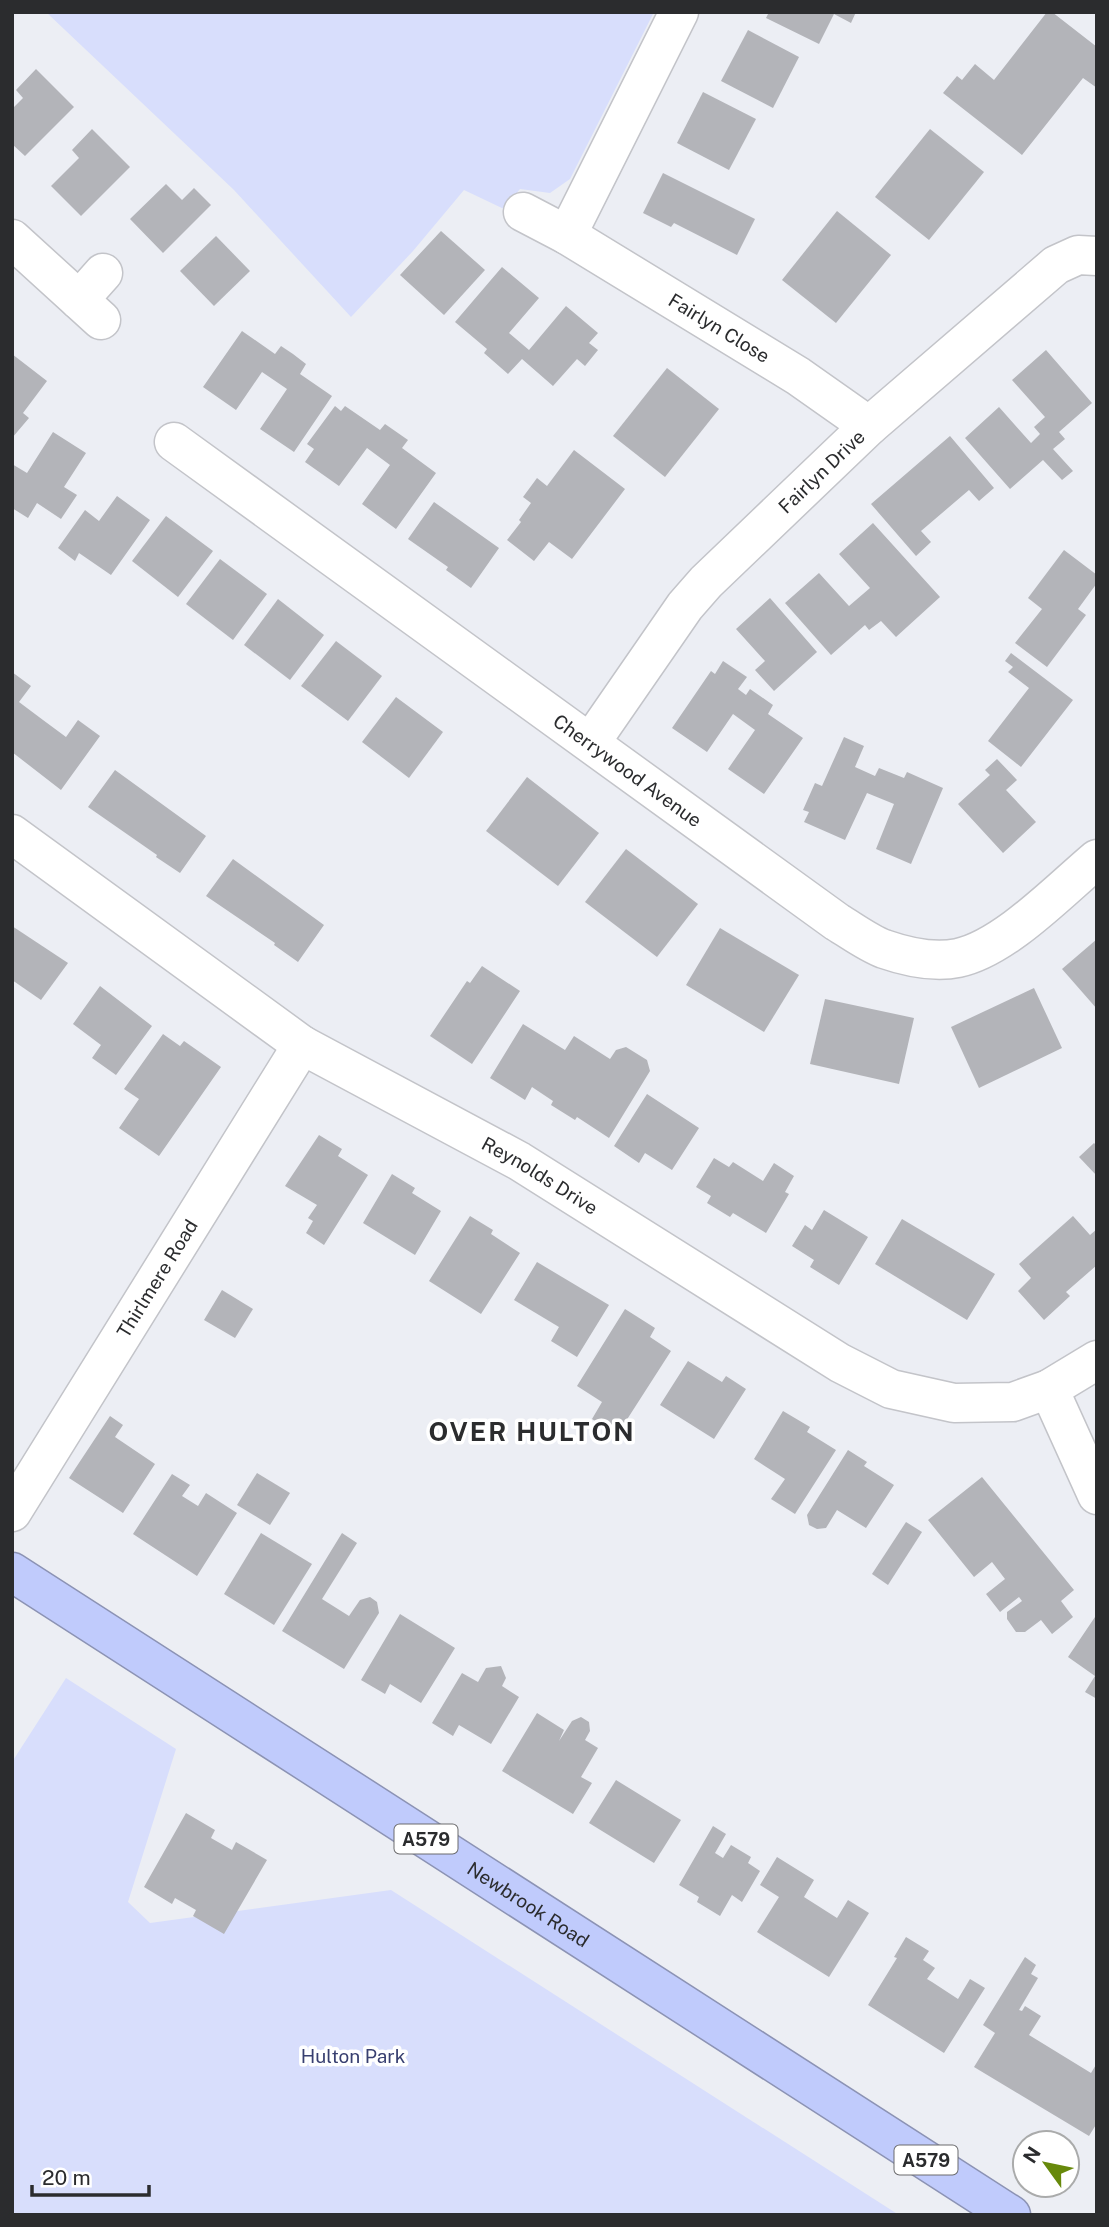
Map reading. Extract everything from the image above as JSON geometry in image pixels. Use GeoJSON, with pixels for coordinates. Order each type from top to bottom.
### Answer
{"type":"FeatureCollection","features":[{"type":"Feature","properties":{"kind":"highway","name":"Newbrook Road"},"geometry":{"type":"LineString","coordinates":[[12,1572],[1010,2215]]}},
{"type":"Feature","properties":{"kind":"street"},"geometry":{"type":"LineString","coordinates":[[567,235],[679,12]]}},
{"type":"Feature","properties":{"kind":"street","name":"Fairlyn Close"},"geometry":{"type":"LineString","coordinates":[[523,212],[567,235],[798,376],[869,426]]}},
{"type":"Feature","properties":{"kind":"street"},"geometry":{"type":"LineString","coordinates":[[12,239],[94,298]]}},
{"type":"Feature","properties":{"kind":"street","name":"Fairlyn Drive"},"geometry":{"type":"LineString","coordinates":[[591,742],[685,606],[699,590],[869,426],[1056,265],[1078,255],[1097,256]]}},
{"type":"Feature","properties":{"kind":"street","name":"Cherrywood Avenue"},"geometry":{"type":"LineString","coordinates":[[174,442],[837,922],[882,948],[923,960],[958,958],[989,946],[1097,859]]}},
{"type":"Feature","properties":{"kind":"street","name":"Reynolds Drive"},"geometry":{"type":"LineString","coordinates":[[12,834],[302,1045],[520,1161],[840,1363],[891,1390],[954,1403],[1013,1402],[1049,1389],[1097,1360]]}},
{"type":"Feature","properties":{"kind":"street","name":"Thirlmere Road"},"geometry":{"type":"LineString","coordinates":[[12,1511],[302,1045]]}},
{"type":"Feature","properties":{"kind":"street"},"geometry":{"type":"LineString","coordinates":[[1049,1389],[1097,1495]]}},
{"type":"Feature","properties":{"kind":"green space"},"geometry":{"type":"Polygon","coordinates":[[[46,12],[654,12],[570,179],[550,193],[520,189],[504,209],[464,190],[413,251],[351,317],[234,190],[46,12]]]}},
{"type":"Feature","properties":{"kind":"green space","name":"Hulton Park"},"geometry":{"type":"Polygon","coordinates":[[[66,1678],[176,1749],[128,1902],[150,1923],[391,1890],[899,2215],[12,2215],[12,1762],[66,1678]]]}},
{"type":"Feature","properties":{"kind":"building"},"geometry":{"type":"Polygon","coordinates":[[[769,12],[856,12],[851,23],[834,14],[819,44],[766,18],[769,12]]]}},
{"type":"Feature","properties":{"kind":"building"},"geometry":{"type":"Polygon","coordinates":[[[1047,12],[1052,12],[1097,47],[1097,88],[1083,78],[1022,155],[943,93],[957,76],[962,80],[975,64],[994,80],[1047,12]]]}},
{"type":"Feature","properties":{"kind":"building"},"geometry":{"type":"Polygon","coordinates":[[[748,30],[799,57],[773,108],[721,81],[748,30]]]}},
{"type":"Feature","properties":{"kind":"building"},"geometry":{"type":"Polygon","coordinates":[[[36,69],[74,107],[25,156],[12,144],[12,109],[23,98],[16,90],[36,69]]]}},
{"type":"Feature","properties":{"kind":"building"},"geometry":{"type":"Polygon","coordinates":[[[703,92],[756,119],[729,170],[677,143],[703,92]]]}},
{"type":"Feature","properties":{"kind":"building"},"geometry":{"type":"Polygon","coordinates":[[[92,129],[130,167],[81,216],[51,186],[79,158],[72,150],[92,129]]]}},
{"type":"Feature","properties":{"kind":"building"},"geometry":{"type":"Polygon","coordinates":[[[930,129],[984,172],[929,240],[875,197],[930,129]]]}},
{"type":"Feature","properties":{"kind":"building"},"geometry":{"type":"Polygon","coordinates":[[[663,173],[755,219],[737,255],[674,223],[671,227],[643,213],[663,173]]]}},
{"type":"Feature","properties":{"kind":"building"},"geometry":{"type":"Polygon","coordinates":[[[166,184],[182,200],[194,188],[211,205],[163,253],[130,219],[166,184]]]}},
{"type":"Feature","properties":{"kind":"building"},"geometry":{"type":"Polygon","coordinates":[[[837,211],[891,255],[836,323],[782,280],[837,211]]]}},
{"type":"Feature","properties":{"kind":"building"},"geometry":{"type":"Polygon","coordinates":[[[441,231],[485,270],[444,315],[400,275],[441,231]]]}},
{"type":"Feature","properties":{"kind":"building"},"geometry":{"type":"Polygon","coordinates":[[[216,236],[250,271],[214,306],[180,271],[216,236]]]}},
{"type":"Feature","properties":{"kind":"building"},"geometry":{"type":"Polygon","coordinates":[[[502,267],[539,298],[509,333],[529,350],[566,306],[598,333],[589,343],[598,350],[585,366],[577,359],[553,386],[522,359],[508,374],[484,353],[487,349],[455,322],[502,267]]]}},
{"type":"Feature","properties":{"kind":"building"},"geometry":{"type":"Polygon","coordinates":[[[242,331],[275,354],[281,346],[293,354],[306,364],[300,374],[332,396],[294,452],[260,429],[287,389],[262,372],[236,410],[203,387],[242,331]]]}},
{"type":"Feature","properties":{"kind":"building"},"geometry":{"type":"Polygon","coordinates":[[[1046,350],[1092,403],[1059,432],[1065,439],[1053,449],[1073,471],[1062,480],[1043,460],[1010,489],[965,438],[999,407],[1031,443],[1040,434],[1034,427],[1045,417],[1012,380],[1046,350]]]}},
{"type":"Feature","properties":{"kind":"building"},"geometry":{"type":"Polygon","coordinates":[[[12,354],[47,381],[23,413],[29,418],[12,438],[12,354]]]}},
{"type":"Feature","properties":{"kind":"building"},"geometry":{"type":"Polygon","coordinates":[[[667,368],[719,409],[665,477],[613,436],[667,368]]]}},
{"type":"Feature","properties":{"kind":"building"},"geometry":{"type":"Polygon","coordinates":[[[335,406],[341,411],[345,406],[380,430],[385,424],[408,440],[402,448],[436,473],[396,529],[362,504],[390,465],[367,448],[339,486],[305,462],[314,449],[307,444],[335,406]]]}},
{"type":"Feature","properties":{"kind":"building"},"geometry":{"type":"Polygon","coordinates":[[[53,432],[86,453],[64,487],[77,495],[61,519],[37,503],[28,518],[12,508],[12,464],[27,473],[53,432]]]}},
{"type":"Feature","properties":{"kind":"building"},"geometry":{"type":"Polygon","coordinates":[[[950,436],[994,488],[979,501],[969,490],[921,531],[931,542],[916,556],[871,504],[950,436]]]}},
{"type":"Feature","properties":{"kind":"building"},"geometry":{"type":"Polygon","coordinates":[[[574,450],[625,489],[572,559],[549,542],[534,561],[507,540],[531,503],[523,497],[537,478],[547,486],[574,450]]]}},
{"type":"Feature","properties":{"kind":"building"},"geometry":{"type":"Polygon","coordinates":[[[117,496],[150,520],[111,575],[79,553],[75,561],[58,548],[85,510],[99,521],[117,496]]]}},
{"type":"Feature","properties":{"kind":"building"},"geometry":{"type":"Polygon","coordinates":[[[434,502],[499,548],[471,588],[446,570],[448,567],[408,539],[434,502]]]}},
{"type":"Feature","properties":{"kind":"building"},"geometry":{"type":"Polygon","coordinates":[[[166,516],[213,551],[178,597],[132,561],[166,516]]]}},
{"type":"Feature","properties":{"kind":"building"},"geometry":{"type":"Polygon","coordinates":[[[873,523],[940,597],[896,637],[881,621],[869,630],[865,625],[831,655],[785,603],[819,573],[849,606],[870,588],[839,554],[873,523]]]}},
{"type":"Feature","properties":{"kind":"building"},"geometry":{"type":"Polygon","coordinates":[[[1064,550],[1097,575],[1097,583],[1078,609],[1086,615],[1047,667],[1015,643],[1042,609],[1028,598],[1064,550]]]}},
{"type":"Feature","properties":{"kind":"building"},"geometry":{"type":"Polygon","coordinates":[[[220,559],[267,594],[233,640],[186,604],[220,559]]]}},
{"type":"Feature","properties":{"kind":"building"},"geometry":{"type":"Polygon","coordinates":[[[770,598],[817,652],[774,691],[755,670],[765,661],[736,629],[770,598]]]}},
{"type":"Feature","properties":{"kind":"building"},"geometry":{"type":"Polygon","coordinates":[[[278,599],[324,635],[290,680],[244,645],[278,599]]]}},
{"type":"Feature","properties":{"kind":"building"},"geometry":{"type":"Polygon","coordinates":[[[336,641],[382,676],[348,721],[301,686],[336,641]]]}},
{"type":"Feature","properties":{"kind":"building"},"geometry":{"type":"Polygon","coordinates":[[[1011,653],[1073,700],[1021,767],[988,741],[1029,688],[1008,672],[1013,667],[1005,661],[1011,653]]]}},
{"type":"Feature","properties":{"kind":"building"},"geometry":{"type":"Polygon","coordinates":[[[723,661],[747,677],[738,689],[746,695],[750,689],[773,705],[768,714],[803,738],[764,794],[728,769],[755,730],[733,714],[707,752],[672,728],[711,671],[715,674],[723,661]]]}},
{"type":"Feature","properties":{"kind":"building"},"geometry":{"type":"Polygon","coordinates":[[[12,672],[31,686],[19,702],[66,737],[78,720],[100,736],[61,790],[12,752],[12,672]]]}},
{"type":"Feature","properties":{"kind":"building"},"geometry":{"type":"Polygon","coordinates":[[[396,697],[443,732],[409,778],[362,742],[396,697]]]}},
{"type":"Feature","properties":{"kind":"building"},"geometry":{"type":"Polygon","coordinates":[[[844,737],[864,746],[855,767],[875,776],[879,768],[904,778],[907,772],[943,788],[911,864],[876,849],[894,804],[867,793],[845,840],[804,822],[809,812],[803,810],[815,783],[822,786],[844,737]]]}},
{"type":"Feature","properties":{"kind":"building"},"geometry":{"type":"Polygon","coordinates":[[[997,759],[1017,780],[1006,790],[1036,822],[1003,853],[958,804],[990,775],[985,770],[997,759]]]}},
{"type":"Feature","properties":{"kind":"building"},"geometry":{"type":"Polygon","coordinates":[[[115,770],[206,836],[180,873],[88,807],[115,770]]]}},
{"type":"Feature","properties":{"kind":"building"},"geometry":{"type":"Polygon","coordinates":[[[527,777],[599,833],[558,886],[486,831],[527,777]]]}},
{"type":"Feature","properties":{"kind":"building"},"geometry":{"type":"Polygon","coordinates":[[[626,849],[698,904],[657,957],[585,902],[626,849]]]}},
{"type":"Feature","properties":{"kind":"building"},"geometry":{"type":"Polygon","coordinates":[[[233,859],[324,925],[298,962],[206,896],[233,859]]]}},
{"type":"Feature","properties":{"kind":"building"},"geometry":{"type":"Polygon","coordinates":[[[12,926],[68,963],[41,1000],[12,980],[12,926]]]}},
{"type":"Feature","properties":{"kind":"building"},"geometry":{"type":"Polygon","coordinates":[[[720,928],[799,975],[764,1032],[686,985],[720,928]]]}},
{"type":"Feature","properties":{"kind":"building"},"geometry":{"type":"Polygon","coordinates":[[[1097,939],[1097,1009],[1062,969],[1097,939]]]}},
{"type":"Feature","properties":{"kind":"building"},"geometry":{"type":"Polygon","coordinates":[[[482,966],[520,991],[472,1064],[430,1036],[467,981],[470,983],[482,966]]]}},
{"type":"Feature","properties":{"kind":"building"},"geometry":{"type":"Polygon","coordinates":[[[100,986],[152,1026],[116,1075],[92,1058],[101,1045],[73,1024],[100,986]]]}},
{"type":"Feature","properties":{"kind":"building"},"geometry":{"type":"Polygon","coordinates":[[[1034,988],[1062,1048],[979,1088],[951,1027],[1034,988]]]}},
{"type":"Feature","properties":{"kind":"building"},"geometry":{"type":"Polygon","coordinates":[[[825,999],[914,1018],[899,1084],[810,1064],[825,999]]]}},
{"type":"Feature","properties":{"kind":"building"},"geometry":{"type":"Polygon","coordinates":[[[523,1024],[565,1050],[574,1036],[610,1059],[616,1050],[626,1047],[647,1060],[650,1071],[609,1138],[577,1117],[575,1120],[551,1105],[553,1101],[532,1087],[525,1100],[490,1078],[523,1024]]]}},
{"type":"Feature","properties":{"kind":"building"},"geometry":{"type":"Polygon","coordinates":[[[163,1034],[180,1046],[184,1041],[221,1067],[159,1156],[119,1128],[139,1099],[124,1089],[163,1034]]]}},
{"type":"Feature","properties":{"kind":"building"},"geometry":{"type":"Polygon","coordinates":[[[647,1094],[699,1128],[672,1170],[645,1153],[639,1163],[614,1146],[647,1094]]]}},
{"type":"Feature","properties":{"kind":"building"},"geometry":{"type":"Polygon","coordinates":[[[319,1135],[342,1149],[338,1156],[368,1175],[324,1245],[306,1233],[313,1221],[308,1218],[317,1205],[285,1186],[319,1135]]]}},
{"type":"Feature","properties":{"kind":"building"},"geometry":{"type":"Polygon","coordinates":[[[1094,1143],[1097,1146],[1097,1176],[1079,1157],[1094,1143]]]}},
{"type":"Feature","properties":{"kind":"building"},"geometry":{"type":"Polygon","coordinates":[[[714,1158],[729,1167],[733,1162],[763,1181],[774,1163],[794,1176],[785,1192],[789,1194],[766,1233],[733,1213],[730,1217],[707,1203],[711,1196],[696,1187],[714,1158]]]}},
{"type":"Feature","properties":{"kind":"building"},"geometry":{"type":"Polygon","coordinates":[[[392,1174],[415,1188],[412,1193],[441,1211],[415,1255],[363,1223],[392,1174]]]}},
{"type":"Feature","properties":{"kind":"building"},"geometry":{"type":"Polygon","coordinates":[[[824,1210],[868,1237],[839,1285],[810,1267],[814,1260],[792,1246],[805,1225],[812,1230],[824,1210]]]}},
{"type":"Feature","properties":{"kind":"building"},"geometry":{"type":"Polygon","coordinates":[[[470,1216],[493,1230],[491,1234],[520,1253],[481,1314],[429,1281],[470,1216]]]}},
{"type":"Feature","properties":{"kind":"building"},"geometry":{"type":"Polygon","coordinates":[[[1073,1216],[1090,1235],[1097,1229],[1097,1265],[1066,1292],[1070,1296],[1044,1320],[1018,1291],[1031,1278],[1019,1264],[1073,1216]]]}},
{"type":"Feature","properties":{"kind":"building"},"geometry":{"type":"Polygon","coordinates":[[[902,1219],[995,1274],[967,1320],[875,1264],[902,1219]]]}},
{"type":"Feature","properties":{"kind":"building"},"geometry":{"type":"Polygon","coordinates":[[[537,1262],[609,1305],[577,1357],[551,1341],[559,1327],[514,1300],[537,1262]]]}},
{"type":"Feature","properties":{"kind":"building"},"geometry":{"type":"Polygon","coordinates":[[[222,1290],[253,1309],[235,1338],[204,1320],[222,1290]]]}},
{"type":"Feature","properties":{"kind":"building"},"geometry":{"type":"Polygon","coordinates":[[[625,1309],[655,1328],[650,1337],[671,1351],[617,1435],[592,1419],[602,1402],[577,1386],[625,1309]]]}},
{"type":"Feature","properties":{"kind":"building"},"geometry":{"type":"Polygon","coordinates":[[[688,1361],[722,1382],[726,1376],[746,1389],[714,1439],[660,1405],[688,1361]]]}},
{"type":"Feature","properties":{"kind":"building"},"geometry":{"type":"Polygon","coordinates":[[[783,1411],[810,1427],[807,1432],[836,1450],[795,1514],[771,1499],[785,1479],[754,1459],[783,1411]]]}},
{"type":"Feature","properties":{"kind":"building"},"geometry":{"type":"Polygon","coordinates":[[[110,1416],[123,1425],[115,1437],[155,1464],[123,1513],[69,1478],[110,1416]]]}},
{"type":"Feature","properties":{"kind":"building"},"geometry":{"type":"Polygon","coordinates":[[[848,1450],[867,1462],[864,1466],[894,1485],[866,1528],[837,1510],[826,1528],[817,1529],[809,1525],[807,1515],[848,1450]]]}},
{"type":"Feature","properties":{"kind":"building"},"geometry":{"type":"Polygon","coordinates":[[[257,1473],[290,1493],[270,1525],[237,1505],[257,1473]]]}},
{"type":"Feature","properties":{"kind":"building"},"geometry":{"type":"Polygon","coordinates":[[[172,1474],[190,1485],[182,1496],[198,1506],[206,1493],[237,1513],[197,1576],[133,1534],[172,1474]]]}},
{"type":"Feature","properties":{"kind":"building"},"geometry":{"type":"Polygon","coordinates":[[[982,1477],[1074,1590],[1061,1601],[1073,1617],[1052,1634],[1041,1620],[1025,1632],[1016,1632],[1007,1619],[1007,1612],[1022,1601],[1019,1597],[1000,1612],[986,1594],[1005,1579],[992,1562],[974,1577],[928,1520],[982,1477]]]}},
{"type":"Feature","properties":{"kind":"building"},"geometry":{"type":"Polygon","coordinates":[[[906,1522],[922,1532],[888,1585],[872,1574],[906,1522]]]}},
{"type":"Feature","properties":{"kind":"building"},"geometry":{"type":"Polygon","coordinates":[[[261,1533],[312,1564],[274,1625],[224,1594],[261,1533]]]}},
{"type":"Feature","properties":{"kind":"building"},"geometry":{"type":"Polygon","coordinates":[[[342,1533],[357,1543],[322,1599],[349,1616],[360,1600],[370,1597],[377,1602],[379,1613],[344,1669],[282,1631],[342,1533]]]}},
{"type":"Feature","properties":{"kind":"building"},"geometry":{"type":"Polygon","coordinates":[[[400,1614],[455,1648],[421,1703],[390,1684],[385,1694],[361,1680],[400,1614]]]}},
{"type":"Feature","properties":{"kind":"building"},"geometry":{"type":"Polygon","coordinates":[[[1097,1614],[1097,1699],[1085,1692],[1095,1676],[1068,1657],[1097,1614]]]}},
{"type":"Feature","properties":{"kind":"building"},"geometry":{"type":"Polygon","coordinates":[[[501,1666],[506,1678],[502,1686],[519,1697],[491,1744],[459,1725],[453,1736],[432,1723],[462,1673],[478,1682],[486,1668],[501,1666]]]}},
{"type":"Feature","properties":{"kind":"building"},"geometry":{"type":"Polygon","coordinates":[[[537,1713],[564,1730],[559,1741],[572,1721],[581,1717],[589,1722],[590,1731],[585,1740],[598,1748],[581,1777],[592,1783],[573,1814],[502,1771],[537,1713]]]}},
{"type":"Feature","properties":{"kind":"building"},"geometry":{"type":"Polygon","coordinates":[[[616,1780],[681,1820],[654,1863],[589,1823],[616,1780]]]}},
{"type":"Feature","properties":{"kind":"building"},"geometry":{"type":"Polygon","coordinates":[[[186,1813],[215,1830],[211,1838],[232,1850],[236,1842],[267,1860],[224,1934],[193,1916],[196,1910],[175,1898],[172,1904],[144,1887],[186,1813]]]}},
{"type":"Feature","properties":{"kind":"building"},"geometry":{"type":"Polygon","coordinates":[[[713,1826],[726,1834],[715,1853],[723,1858],[731,1845],[751,1857],[748,1863],[760,1871],[742,1902],[732,1895],[720,1916],[697,1902],[699,1897],[679,1885],[713,1826]]]}},
{"type":"Feature","properties":{"kind":"building"},"geometry":{"type":"Polygon","coordinates":[[[777,1857],[814,1880],[804,1897],[837,1918],[848,1900],[869,1913],[829,1977],[757,1932],[779,1897],[760,1885],[777,1857]]]}},
{"type":"Feature","properties":{"kind":"building"},"geometry":{"type":"Polygon","coordinates":[[[906,1937],[929,1951],[923,1960],[935,1968],[927,1979],[958,1999],[970,1979],[985,1988],[944,2053],[868,2005],[897,1958],[894,1957],[906,1937]]]}},
{"type":"Feature","properties":{"kind":"building"},"geometry":{"type":"Polygon","coordinates":[[[1025,1957],[1036,1965],[1031,1974],[1038,1978],[1019,2010],[1022,2011],[1025,2006],[1041,2016],[1029,2035],[1091,2073],[1097,2063],[1097,2123],[1089,2136],[974,2067],[995,2033],[983,2025],[1025,1957]]]}},
{"type":"Feature","properties":{"kind":"district","name":"OVER HULTON"},"geometry":{"type":"Point","coordinates":[532,1431]}}]}
